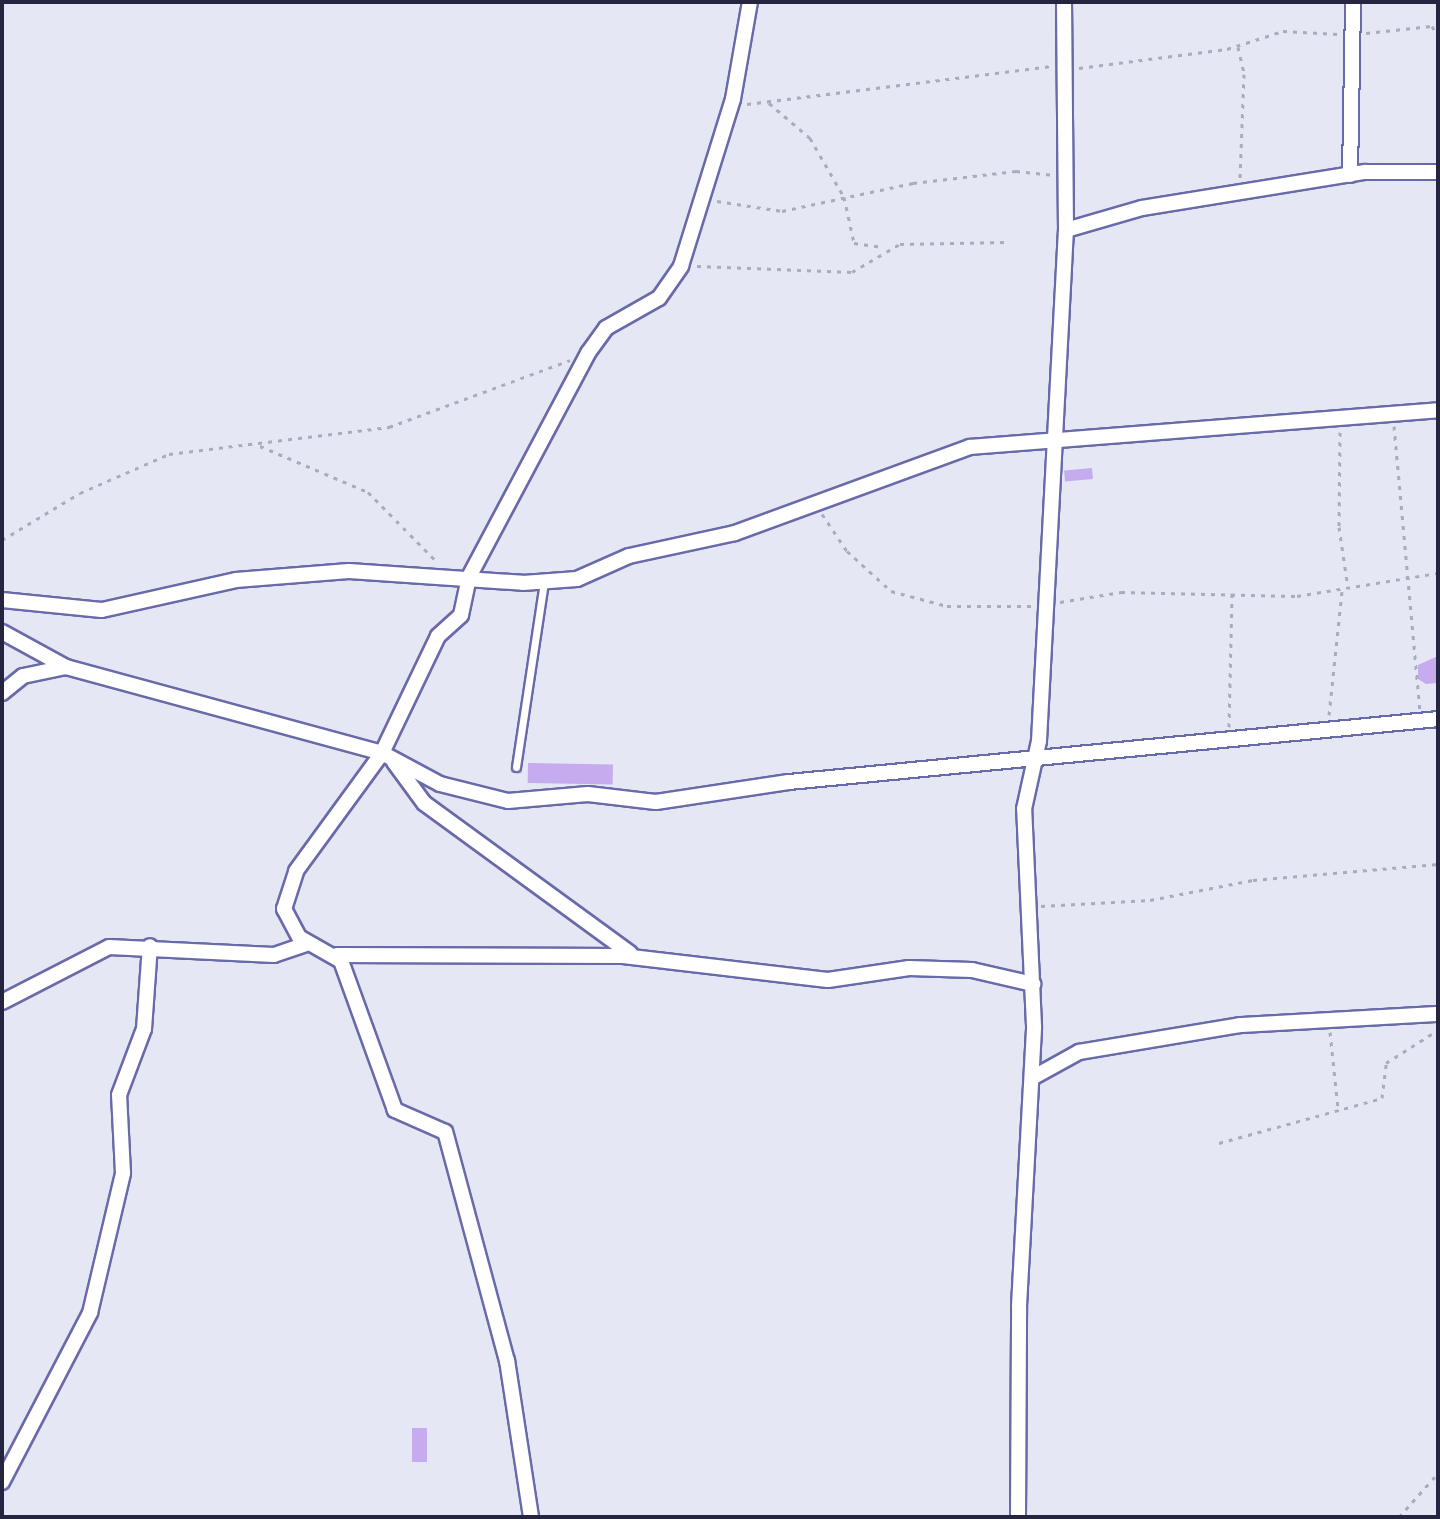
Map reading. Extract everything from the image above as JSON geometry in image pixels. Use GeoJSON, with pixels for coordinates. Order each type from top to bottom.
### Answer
{"type":"FeatureCollection","features":[{"type":"Feature","properties":{"kind":"street"},"geometry":{"type":"LineString","coordinates":[[750,2],[731,105],[681,266],[659,298],[606,328],[588,353],[469,577],[461,615],[438,636],[388,756],[296,871],[284,909],[308,943],[337,955],[642,958],[828,980],[909,968],[972,970],[1033,984]]}},
{"type":"Feature","properties":{"kind":"street"},"geometry":{"type":"LineString","coordinates":[[1018,1517],[1019,1306],[1032,1078],[1033,984],[1026,907],[1024,809],[1037,760],[1066,230],[1062,62],[1064,2]]}},
{"type":"Feature","properties":{"kind":"street"},"geometry":{"type":"LineString","coordinates":[[1350,175],[1353,2]]}},
{"type":"Feature","properties":{"kind":"street"},"geometry":{"type":"LineString","coordinates":[[1066,230],[1142,208],[1240,195],[1350,175],[1438,172]]}},
{"type":"Feature","properties":{"kind":"street"},"geometry":{"type":"LineString","coordinates":[[2,600],[92,611],[281,574],[449,575],[544,582],[735,533],[970,447],[1054,444],[1227,424],[1340,421],[1438,410]]}},
{"type":"Feature","properties":{"kind":"street"},"geometry":{"type":"LineString","coordinates":[[2,632],[66,667],[388,756],[440,784],[501,800],[588,794],[656,802],[1328,727],[1438,719]]}},
{"type":"Feature","properties":{"kind":"street"},"geometry":{"type":"LineString","coordinates":[[2,693],[23,676],[66,667]]}},
{"type":"Feature","properties":{"kind":"street"},"geometry":{"type":"LineString","coordinates":[[388,756],[424,803],[548,889],[612,944],[642,958]]}},
{"type":"Feature","properties":{"kind":"street"},"geometry":{"type":"LineString","coordinates":[[2,1002],[100,950],[150,946],[274,955],[308,943]]}},
{"type":"Feature","properties":{"kind":"street"},"geometry":{"type":"LineString","coordinates":[[2,1482],[90,1313],[123,1173],[119,1095],[144,1029],[150,946]]}},
{"type":"Feature","properties":{"kind":"street"},"geometry":{"type":"LineString","coordinates":[[337,955],[395,1110],[446,1135],[507,1361],[531,1517]]}},
{"type":"Feature","properties":{"kind":"street"},"geometry":{"type":"LineString","coordinates":[[1032,1078],[1079,1052],[1240,1025],[1326,1023],[1438,1014]]}},
{"type":"Feature","properties":{"kind":"lane"},"geometry":{"type":"LineString","coordinates":[[516,767],[544,582]]}},
{"type":"Feature","properties":{"kind":"path"},"geometry":{"type":"LineString","coordinates":[[1078,68],[1238,47],[1283,31],[1352,34],[1432,26],[1438,37]]}},
{"type":"Feature","properties":{"kind":"path"},"geometry":{"type":"LineString","coordinates":[[1238,47],[1244,74],[1240,195]]}},
{"type":"Feature","properties":{"kind":"path"},"geometry":{"type":"LineString","coordinates":[[731,105],[1000,76],[1062,62]]}},
{"type":"Feature","properties":{"kind":"path"},"geometry":{"type":"LineString","coordinates":[[769,103],[810,138],[844,197],[854,243],[885,247],[1008,242]]}},
{"type":"Feature","properties":{"kind":"path"},"geometry":{"type":"LineString","coordinates":[[702,197],[757,212],[1016,171],[1063,176]]}},
{"type":"Feature","properties":{"kind":"path"},"geometry":{"type":"LineString","coordinates":[[681,266],[852,272],[885,247]]}},
{"type":"Feature","properties":{"kind":"path"},"geometry":{"type":"LineString","coordinates":[[2,540],[80,493],[169,454],[260,446],[389,427],[588,353]]}},
{"type":"Feature","properties":{"kind":"path"},"geometry":{"type":"LineString","coordinates":[[1392,416],[1422,720]]}},
{"type":"Feature","properties":{"kind":"path"},"geometry":{"type":"LineString","coordinates":[[1340,421],[1339,527],[1348,588]]}},
{"type":"Feature","properties":{"kind":"path"},"geometry":{"type":"LineString","coordinates":[[260,446],[368,492],[449,575]]}},
{"type":"Feature","properties":{"kind":"path"},"geometry":{"type":"LineString","coordinates":[[816,504],[847,551],[891,591],[947,606],[1044,606],[1121,592],[1342,591],[1438,573]]}},
{"type":"Feature","properties":{"kind":"path"},"geometry":{"type":"LineString","coordinates":[[1328,727],[1342,591]]}},
{"type":"Feature","properties":{"kind":"path"},"geometry":{"type":"LineString","coordinates":[[1229,739],[1232,593]]}},
{"type":"Feature","properties":{"kind":"path"},"geometry":{"type":"LineString","coordinates":[[1026,907],[1150,900],[1253,880],[1438,864]]}},
{"type":"Feature","properties":{"kind":"path"},"geometry":{"type":"LineString","coordinates":[[1326,1023],[1338,1108]]}},
{"type":"Feature","properties":{"kind":"path"},"geometry":{"type":"LineString","coordinates":[[1219,1143],[1382,1098],[1386,1063],[1438,1030]]}},
{"type":"Feature","properties":{"kind":"path"},"geometry":{"type":"LineString","coordinates":[[1399,1517],[1438,1473]]}},
{"type":"Feature","properties":{"kind":"building"},"geometry":{"type":"Polygon","coordinates":[[[1092,468],[1093,479],[1065,481],[1064,470],[1092,468]]]}},
{"type":"Feature","properties":{"kind":"building"},"geometry":{"type":"Polygon","coordinates":[[[1438,656],[1438,683],[1426,684],[1418,679],[1418,665],[1438,656]]]}},
{"type":"Feature","properties":{"kind":"building"},"geometry":{"type":"Polygon","coordinates":[[[528,763],[613,764],[613,784],[528,783],[528,763]]]}},
{"type":"Feature","properties":{"kind":"building"},"geometry":{"type":"Polygon","coordinates":[[[412,1428],[427,1428],[427,1462],[412,1462],[412,1428]]]}}]}
